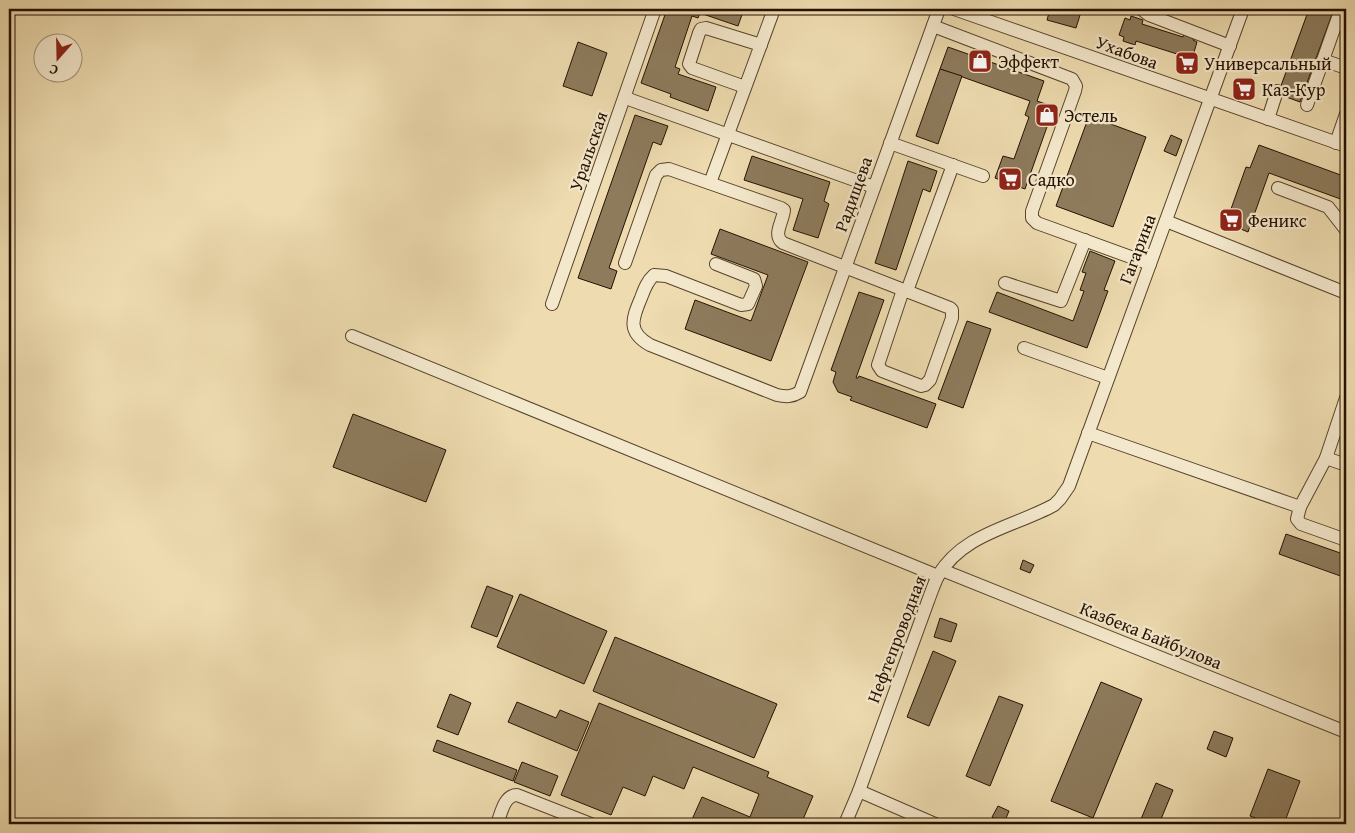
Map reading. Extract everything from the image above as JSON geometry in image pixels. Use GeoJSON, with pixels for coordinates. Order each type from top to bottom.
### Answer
{"type":"FeatureCollection","features":[{"type":"Feature","properties":{"kind":"street","name":"Уральская"},"geometry":{"type":"LineString","coordinates":[[552,304],[655,9]]}},
{"type":"Feature","properties":{"kind":"street"},"geometry":{"type":"LineString","coordinates":[[710,182],[774,9]]}},
{"type":"Feature","properties":{"kind":"street","name":"Радищева"},"geometry":{"type":"LineString","coordinates":[[716,264],[754,279],[756,286],[748,304],[741,305],[666,276],[654,275],[646,284],[633,318],[634,329],[637,335],[642,341],[650,345],[776,395],[794,396],[800,392],[939,9]]}},
{"type":"Feature","properties":{"kind":"street","name":"Ухабова"},"geometry":{"type":"LineString","coordinates":[[954,9],[1210,100],[1341,144]]}},
{"type":"Feature","properties":{"kind":"street"},"geometry":{"type":"LineString","coordinates":[[1141,9],[1149,16],[1230,46]]}},
{"type":"Feature","properties":{"kind":"street","name":"Гагарина"},"geometry":{"type":"LineString","coordinates":[[1060,499],[1069,486],[1243,9]]}},
{"type":"Feature","properties":{"kind":"street"},"geometry":{"type":"LineString","coordinates":[[1307,105],[1341,9]]}},
{"type":"Feature","properties":{"kind":"street"},"geometry":{"type":"LineString","coordinates":[[933,26],[1072,79],[1076,86],[1075,91],[1031,214],[1037,223],[1150,264]]}},
{"type":"Feature","properties":{"kind":"street"},"geometry":{"type":"LineString","coordinates":[[745,87],[692,68],[689,64],[698,33],[701,29],[706,28],[761,45]]}},
{"type":"Feature","properties":{"kind":"street"},"geometry":{"type":"LineString","coordinates":[[1323,60],[1346,68]]}},
{"type":"Feature","properties":{"kind":"street"},"geometry":{"type":"LineString","coordinates":[[1268,119],[1277,91]]}},
{"type":"Feature","properties":{"kind":"street"},"geometry":{"type":"LineString","coordinates":[[625,96],[631,100],[874,187]]}},
{"type":"Feature","properties":{"kind":"street"},"geometry":{"type":"LineString","coordinates":[[1341,144],[1346,114]]}},
{"type":"Feature","properties":{"kind":"street"},"geometry":{"type":"LineString","coordinates":[[890,143],[983,176]]}},
{"type":"Feature","properties":{"kind":"street"},"geometry":{"type":"LineString","coordinates":[[625,263],[658,172],[669,169],[781,208],[784,210],[777,234],[779,240],[905,291],[946,306],[952,310],[952,318],[930,380],[922,386],[882,371],[878,365],[905,291],[952,165]]}},
{"type":"Feature","properties":{"kind":"street"},"geometry":{"type":"LineString","coordinates":[[1278,188],[1328,207],[1346,230]]}},
{"type":"Feature","properties":{"kind":"street"},"geometry":{"type":"LineString","coordinates":[[1166,221],[1346,293]]}},
{"type":"Feature","properties":{"kind":"street"},"geometry":{"type":"LineString","coordinates":[[1005,283],[1062,301],[1085,240]]}},
{"type":"Feature","properties":{"kind":"street","name":"Казбека Байбулова"},"geometry":{"type":"LineString","coordinates":[[352,336],[940,573],[1346,732]]}},
{"type":"Feature","properties":{"kind":"street"},"geometry":{"type":"LineString","coordinates":[[1024,348],[1108,378]]}},
{"type":"Feature","properties":{"kind":"street"},"geometry":{"type":"LineString","coordinates":[[1346,398],[1326,458],[1300,507],[1297,519],[1300,524],[1346,540]]}},
{"type":"Feature","properties":{"kind":"street"},"geometry":{"type":"LineString","coordinates":[[1088,433],[1300,507]]}},
{"type":"Feature","properties":{"kind":"street"},"geometry":{"type":"LineString","coordinates":[[1326,458],[1346,465]]}},
{"type":"Feature","properties":{"kind":"street","name":"Нефтепроводная"},"geometry":{"type":"LineString","coordinates":[[845,824],[940,573],[953,557],[975,539],[1046,509],[1060,499]]}},
{"type":"Feature","properties":{"kind":"street"},"geometry":{"type":"LineString","coordinates":[[859,791],[935,824]]}},
{"type":"Feature","properties":{"kind":"street"},"geometry":{"type":"LineString","coordinates":[[496,824],[507,798],[517,794],[568,820],[591,824]]}},
{"type":"Feature","properties":{"kind":"building"},"geometry":{"type":"Polygon","coordinates":[[[667,9],[744,9],[738,26],[700,13],[698,18],[692,16],[675,67],[680,69],[678,74],[716,87],[708,111],[670,97],[671,94],[641,83],[667,9]]]}},
{"type":"Feature","properties":{"kind":"building"},"geometry":{"type":"Polygon","coordinates":[[[1050,9],[1071,9],[1081,12],[1076,28],[1047,20],[1050,9]]]}},
{"type":"Feature","properties":{"kind":"building"},"geometry":{"type":"Polygon","coordinates":[[[1309,9],[1334,9],[1300,102],[1278,94],[1309,9]]]}},
{"type":"Feature","properties":{"kind":"building"},"geometry":{"type":"Polygon","coordinates":[[[1131,16],[1143,20],[1142,24],[1183,37],[1184,34],[1194,37],[1193,40],[1197,42],[1192,59],[1187,58],[1185,62],[1176,58],[1177,54],[1136,41],[1135,45],[1123,41],[1124,37],[1119,35],[1125,18],[1130,20],[1131,16]]]}},
{"type":"Feature","properties":{"kind":"building"},"geometry":{"type":"Polygon","coordinates":[[[578,42],[607,53],[592,96],[563,86],[578,42]]]}},
{"type":"Feature","properties":{"kind":"building"},"geometry":{"type":"Polygon","coordinates":[[[948,47],[1044,81],[1037,101],[1054,107],[1025,189],[995,178],[1003,156],[1014,159],[1029,117],[1025,115],[1030,101],[940,69],[948,47]]]}},
{"type":"Feature","properties":{"kind":"building"},"geometry":{"type":"Polygon","coordinates":[[[940,69],[962,76],[938,144],[916,136],[940,69]]]}},
{"type":"Feature","properties":{"kind":"building"},"geometry":{"type":"Polygon","coordinates":[[[635,115],[668,126],[661,145],[653,142],[609,268],[617,271],[611,289],[578,278],[635,115]]]}},
{"type":"Feature","properties":{"kind":"building"},"geometry":{"type":"Polygon","coordinates":[[[1089,116],[1146,137],[1113,227],[1056,206],[1089,116]]]}},
{"type":"Feature","properties":{"kind":"building"},"geometry":{"type":"Polygon","coordinates":[[[1171,135],[1182,140],[1176,156],[1164,151],[1171,135]]]}},
{"type":"Feature","properties":{"kind":"building"},"geometry":{"type":"Polygon","coordinates":[[[1259,145],[1346,177],[1346,201],[1269,173],[1248,232],[1226,223],[1246,167],[1250,168],[1259,145]]]}},
{"type":"Feature","properties":{"kind":"building"},"geometry":{"type":"Polygon","coordinates":[[[752,156],[830,182],[824,201],[829,204],[818,238],[793,230],[803,199],[744,180],[752,156]]]}},
{"type":"Feature","properties":{"kind":"building"},"geometry":{"type":"Polygon","coordinates":[[[908,161],[937,171],[930,192],[923,189],[896,270],[875,263],[908,161]]]}},
{"type":"Feature","properties":{"kind":"building"},"geometry":{"type":"Polygon","coordinates":[[[720,229],[808,262],[771,361],[685,329],[695,300],[751,321],[768,275],[711,254],[720,229]]]}},
{"type":"Feature","properties":{"kind":"building"},"geometry":{"type":"Polygon","coordinates":[[[1090,251],[1115,261],[1104,290],[1108,291],[1087,348],[989,312],[997,292],[1073,321],[1084,291],[1080,290],[1086,273],[1082,272],[1090,251]]]}},
{"type":"Feature","properties":{"kind":"building"},"geometry":{"type":"Polygon","coordinates":[[[859,292],[884,300],[856,378],[859,376],[936,404],[927,428],[850,400],[852,397],[838,392],[833,382],[836,372],[831,370],[859,292]]]}},
{"type":"Feature","properties":{"kind":"building"},"geometry":{"type":"Polygon","coordinates":[[[967,321],[991,329],[963,408],[938,399],[967,321]]]}},
{"type":"Feature","properties":{"kind":"building"},"geometry":{"type":"Polygon","coordinates":[[[353,414],[446,450],[426,502],[333,467],[353,414]]]}},
{"type":"Feature","properties":{"kind":"building"},"geometry":{"type":"Polygon","coordinates":[[[1286,534],[1346,555],[1346,578],[1279,554],[1286,534]]]}},
{"type":"Feature","properties":{"kind":"building"},"geometry":{"type":"Polygon","coordinates":[[[1023,560],[1034,565],[1030,573],[1020,569],[1023,560]]]}},
{"type":"Feature","properties":{"kind":"building"},"geometry":{"type":"Polygon","coordinates":[[[487,586],[513,596],[497,637],[471,627],[487,586]]]}},
{"type":"Feature","properties":{"kind":"building"},"geometry":{"type":"Polygon","coordinates":[[[520,594],[607,631],[584,684],[497,647],[520,594]]]}},
{"type":"Feature","properties":{"kind":"building"},"geometry":{"type":"Polygon","coordinates":[[[940,618],[957,624],[951,642],[934,637],[940,618]]]}},
{"type":"Feature","properties":{"kind":"building"},"geometry":{"type":"Polygon","coordinates":[[[615,637],[777,704],[754,758],[593,691],[615,637]]]}},
{"type":"Feature","properties":{"kind":"building"},"geometry":{"type":"Polygon","coordinates":[[[933,651],[956,661],[929,726],[907,717],[933,651]]]}},
{"type":"Feature","properties":{"kind":"building"},"geometry":{"type":"Polygon","coordinates":[[[1101,682],[1142,699],[1093,818],[1051,801],[1101,682]]]}},
{"type":"Feature","properties":{"kind":"building"},"geometry":{"type":"Polygon","coordinates":[[[450,694],[471,703],[458,735],[437,727],[450,694]]]}},
{"type":"Feature","properties":{"kind":"building"},"geometry":{"type":"Polygon","coordinates":[[[999,696],[1023,705],[990,786],[966,776],[999,696]]]}},
{"type":"Feature","properties":{"kind":"building"},"geometry":{"type":"Polygon","coordinates":[[[517,702],[556,718],[560,710],[589,722],[577,751],[508,722],[517,702]]]}},
{"type":"Feature","properties":{"kind":"building"},"geometry":{"type":"Polygon","coordinates":[[[599,703],[769,772],[767,777],[813,796],[801,824],[690,824],[702,797],[750,817],[759,794],[693,767],[684,789],[653,776],[645,796],[623,787],[611,815],[561,795],[599,703]]]}},
{"type":"Feature","properties":{"kind":"building"},"geometry":{"type":"Polygon","coordinates":[[[1214,731],[1233,738],[1226,757],[1207,749],[1214,731]]]}},
{"type":"Feature","properties":{"kind":"building"},"geometry":{"type":"Polygon","coordinates":[[[437,740],[517,770],[513,781],[433,751],[437,740]]]}},
{"type":"Feature","properties":{"kind":"building"},"geometry":{"type":"Polygon","coordinates":[[[522,762],[558,776],[550,796],[514,782],[522,762]]]}},
{"type":"Feature","properties":{"kind":"building"},"geometry":{"type":"Polygon","coordinates":[[[1268,769],[1300,781],[1284,824],[1272,824],[1250,816],[1268,769]]]}},
{"type":"Feature","properties":{"kind":"building"},"geometry":{"type":"Polygon","coordinates":[[[1156,783],[1173,790],[1159,824],[1139,824],[1156,783]]]}},
{"type":"Feature","properties":{"kind":"building"},"geometry":{"type":"Polygon","coordinates":[[[998,806],[1009,811],[1004,823],[992,817],[998,806]]]}},
{"type":"Feature","properties":{"kind":"place","name":"Эффект"},"geometry":{"type":"Point","coordinates":[980,61]}},
{"type":"Feature","properties":{"kind":"place","name":"Универсальный"},"geometry":{"type":"Point","coordinates":[1187,63]}},
{"type":"Feature","properties":{"kind":"place","name":"Каз-Кур"},"geometry":{"type":"Point","coordinates":[1244,89]}},
{"type":"Feature","properties":{"kind":"place","name":"Эстель"},"geometry":{"type":"Point","coordinates":[1047,115]}},
{"type":"Feature","properties":{"kind":"place","name":"Садко"},"geometry":{"type":"Point","coordinates":[1010,179]}},
{"type":"Feature","properties":{"kind":"place","name":"Феникс"},"geometry":{"type":"Point","coordinates":[1231,220]}}]}
